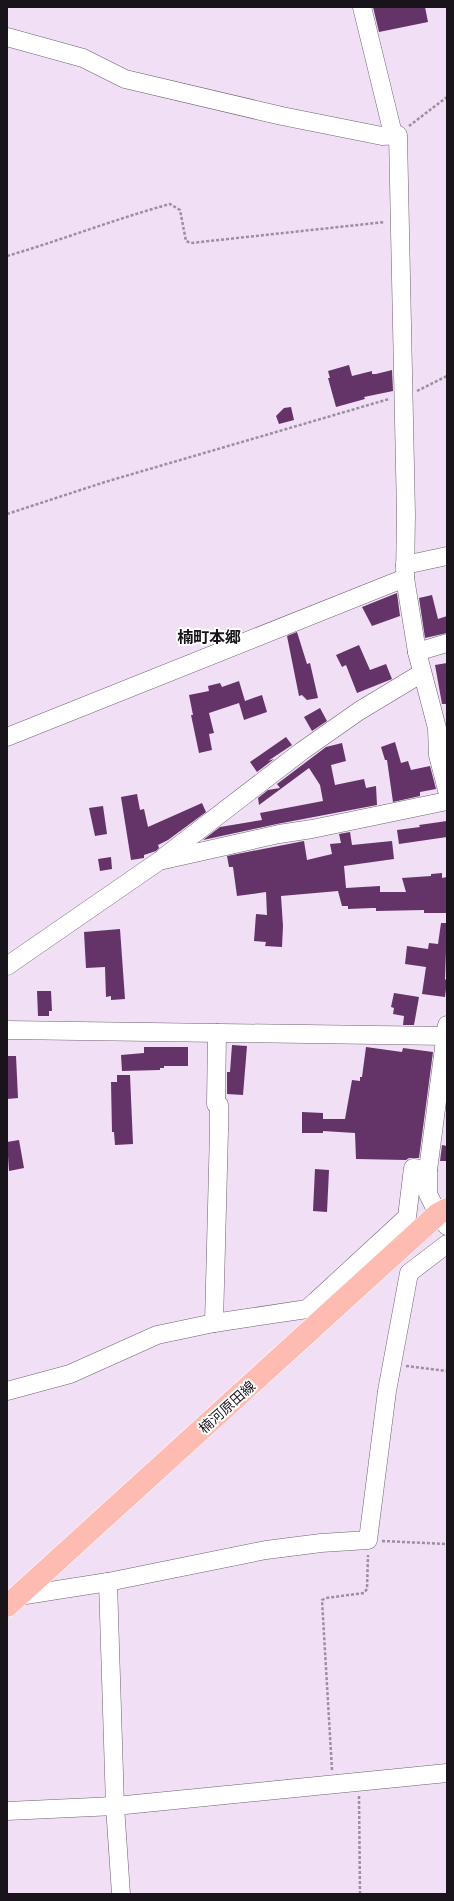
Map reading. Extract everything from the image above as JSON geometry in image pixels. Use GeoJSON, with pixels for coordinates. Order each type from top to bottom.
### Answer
{"type":"FeatureCollection","features":[{"type":"Feature","properties":{"kind":"main road","name":"楠河原田線"},"geometry":{"type":"LineString","coordinates":[[11,1601],[325,1306],[444,1216]]}},
{"type":"Feature","properties":{"kind":"street"},"geometry":{"type":"LineString","coordinates":[[362,7],[395,135],[399,222],[406,515],[405,571],[417,652],[437,728],[438,755],[447,790]]}},
{"type":"Feature","properties":{"kind":"street"},"geometry":{"type":"LineString","coordinates":[[7,37],[83,58],[125,80],[282,116],[382,136],[395,135]]}},
{"type":"Feature","properties":{"kind":"street"},"geometry":{"type":"LineString","coordinates":[[7,737],[405,571],[447,556]]}},
{"type":"Feature","properties":{"kind":"street"},"geometry":{"type":"LineString","coordinates":[[417,652],[447,643]]}},
{"type":"Feature","properties":{"kind":"street"},"geometry":{"type":"LineString","coordinates":[[7,966],[160,861],[302,751],[359,711],[422,672]]}},
{"type":"Feature","properties":{"kind":"street"},"geometry":{"type":"LineString","coordinates":[[160,861],[279,834],[320,828],[447,800]]}},
{"type":"Feature","properties":{"kind":"street"},"geometry":{"type":"LineString","coordinates":[[7,1030],[217,1033],[446,1033],[428,1170],[428,1194],[444,1216]]}},
{"type":"Feature","properties":{"kind":"street"},"geometry":{"type":"LineString","coordinates":[[214,1323],[219,1130],[219,1105],[216,1104],[217,1033]]}},
{"type":"Feature","properties":{"kind":"street"},"geometry":{"type":"LineString","coordinates":[[7,1392],[70,1374],[157,1335],[214,1323],[325,1306],[407,1217],[414,1168],[428,1170]]}},
{"type":"Feature","properties":{"kind":"street"},"geometry":{"type":"LineString","coordinates":[[11,1601],[266,1550],[321,1543],[368,1540],[387,1390],[393,1365],[409,1273],[447,1244]]}},
{"type":"Feature","properties":{"kind":"street"},"geometry":{"type":"LineString","coordinates":[[108,1582],[115,1806],[121,1894]]}},
{"type":"Feature","properties":{"kind":"street"},"geometry":{"type":"LineString","coordinates":[[7,1812],[115,1806],[447,1773]]}},
{"type":"Feature","properties":{"kind":"path"},"geometry":{"type":"LineString","coordinates":[[395,135],[447,97]]}},
{"type":"Feature","properties":{"kind":"path"},"geometry":{"type":"LineString","coordinates":[[7,256],[46,245],[138,212],[170,204],[180,210],[186,241],[191,242],[386,222],[399,222]]}},
{"type":"Feature","properties":{"kind":"path"},"geometry":{"type":"LineString","coordinates":[[7,514],[265,434],[420,390],[447,376]]}},
{"type":"Feature","properties":{"kind":"path"},"geometry":{"type":"LineString","coordinates":[[393,1365],[447,1371]]}},
{"type":"Feature","properties":{"kind":"path"},"geometry":{"type":"LineString","coordinates":[[333,1784],[322,1600],[326,1598],[364,1593],[368,1589],[368,1540],[447,1544]]}},
{"type":"Feature","properties":{"kind":"path"},"geometry":{"type":"LineString","coordinates":[[359,1781],[360,1894]]}},
{"type":"Feature","properties":{"kind":"building"},"geometry":{"type":"Polygon","coordinates":[[[373,7],[425,7],[428,22],[379,32],[373,7]]]}},
{"type":"Feature","properties":{"kind":"building"},"geometry":{"type":"Polygon","coordinates":[[[349,365],[352,376],[372,371],[372,374],[376,374],[392,370],[393,391],[364,397],[365,399],[336,407],[328,378],[330,378],[328,371],[349,365]]]}},
{"type":"Feature","properties":{"kind":"building"},"geometry":{"type":"Polygon","coordinates":[[[291,407],[294,420],[279,424],[276,416],[284,408],[291,407]]]}},
{"type":"Feature","properties":{"kind":"building"},"geometry":{"type":"Polygon","coordinates":[[[397,593],[400,616],[372,626],[362,607],[397,593]]]}},
{"type":"Feature","properties":{"kind":"building"},"geometry":{"type":"Polygon","coordinates":[[[432,595],[438,619],[447,616],[447,633],[425,638],[419,598],[432,595]]]}},
{"type":"Feature","properties":{"kind":"building"},"geometry":{"type":"Polygon","coordinates":[[[297,632],[307,664],[310,663],[318,698],[307,700],[302,695],[299,696],[287,636],[297,632]]]}},
{"type":"Feature","properties":{"kind":"building"},"geometry":{"type":"Polygon","coordinates":[[[359,645],[370,670],[386,664],[392,679],[357,693],[346,665],[342,667],[336,655],[359,645]]]}},
{"type":"Feature","properties":{"kind":"building"},"geometry":{"type":"Polygon","coordinates":[[[447,663],[447,704],[442,704],[435,665],[447,663]]]}},
{"type":"Feature","properties":{"kind":"building"},"geometry":{"type":"Polygon","coordinates":[[[239,681],[245,701],[262,695],[267,712],[244,720],[239,703],[209,713],[214,733],[209,734],[212,750],[199,753],[191,715],[193,715],[189,695],[209,691],[208,686],[220,683],[222,687],[239,681]]]}},
{"type":"Feature","properties":{"kind":"building"},"geometry":{"type":"Polygon","coordinates":[[[320,708],[327,721],[312,731],[304,717],[320,708]]]}},
{"type":"Feature","properties":{"kind":"building"},"geometry":{"type":"Polygon","coordinates":[[[286,737],[292,745],[268,761],[274,759],[257,772],[250,762],[286,737]]]}},
{"type":"Feature","properties":{"kind":"building"},"geometry":{"type":"Polygon","coordinates":[[[395,742],[401,763],[408,761],[411,770],[430,766],[436,789],[420,792],[420,796],[393,802],[387,760],[385,760],[381,747],[395,742]]]}},
{"type":"Feature","properties":{"kind":"building"},"geometry":{"type":"Polygon","coordinates":[[[342,743],[346,761],[331,765],[335,785],[364,779],[366,788],[376,786],[377,805],[203,840],[220,827],[262,820],[260,813],[323,801],[320,785],[309,768],[259,805],[258,798],[268,790],[280,788],[277,784],[326,747],[342,743]]]}},
{"type":"Feature","properties":{"kind":"building"},"geometry":{"type":"Polygon","coordinates":[[[137,794],[140,810],[144,809],[148,827],[202,803],[206,812],[168,840],[158,845],[159,848],[156,851],[144,855],[144,858],[131,860],[121,797],[137,794]]]}},
{"type":"Feature","properties":{"kind":"building"},"geometry":{"type":"Polygon","coordinates":[[[103,806],[107,834],[95,836],[89,808],[103,806]]]}},
{"type":"Feature","properties":{"kind":"building"},"geometry":{"type":"Polygon","coordinates":[[[447,821],[447,837],[399,844],[397,830],[447,821]]]}},
{"type":"Feature","properties":{"kind":"building"},"geometry":{"type":"Polygon","coordinates":[[[350,832],[352,845],[392,841],[394,859],[344,866],[346,888],[380,886],[380,892],[406,892],[402,878],[431,876],[431,874],[442,873],[442,878],[447,877],[447,913],[424,913],[424,910],[376,911],[376,908],[348,909],[348,906],[342,906],[338,891],[281,896],[283,926],[282,947],[265,946],[266,942],[254,941],[256,914],[267,915],[266,892],[237,896],[233,867],[229,867],[227,856],[304,841],[307,860],[332,854],[330,844],[341,843],[339,834],[350,832]]]}},
{"type":"Feature","properties":{"kind":"building"},"geometry":{"type":"Polygon","coordinates":[[[111,857],[112,869],[100,871],[98,859],[111,857]]]}},
{"type":"Feature","properties":{"kind":"building"},"geometry":{"type":"Polygon","coordinates":[[[441,923],[447,923],[445,979],[447,981],[445,997],[422,994],[426,967],[405,964],[407,946],[428,949],[429,943],[438,944],[441,923]]]}},
{"type":"Feature","properties":{"kind":"building"},"geometry":{"type":"Polygon","coordinates":[[[120,929],[125,999],[111,1000],[111,996],[106,997],[105,967],[86,968],[84,932],[120,929]]]}},
{"type":"Feature","properties":{"kind":"building"},"geometry":{"type":"Polygon","coordinates":[[[37,991],[51,991],[52,1011],[49,1011],[49,1016],[38,1016],[37,991]]]}},
{"type":"Feature","properties":{"kind":"building"},"geometry":{"type":"Polygon","coordinates":[[[394,993],[419,997],[414,1025],[403,1025],[404,1016],[393,1014],[394,1008],[391,1007],[394,993]]]}},
{"type":"Feature","properties":{"kind":"building"},"geometry":{"type":"Polygon","coordinates":[[[232,1045],[247,1046],[243,1095],[227,1094],[227,1072],[230,1072],[232,1045]]]}},
{"type":"Feature","properties":{"kind":"building"},"geometry":{"type":"Polygon","coordinates":[[[144,1047],[188,1047],[188,1066],[164,1066],[164,1068],[160,1068],[160,1070],[122,1071],[121,1055],[144,1053],[144,1047]]]}},
{"type":"Feature","properties":{"kind":"building"},"geometry":{"type":"Polygon","coordinates":[[[366,1047],[402,1052],[403,1048],[433,1052],[419,1158],[409,1158],[406,1160],[356,1159],[355,1133],[323,1131],[323,1133],[302,1133],[302,1112],[323,1113],[323,1119],[345,1119],[352,1080],[360,1081],[360,1077],[362,1077],[366,1047]]]}},
{"type":"Feature","properties":{"kind":"building"},"geometry":{"type":"Polygon","coordinates":[[[7,1056],[16,1056],[18,1098],[7,1099],[7,1056]]]}},
{"type":"Feature","properties":{"kind":"building"},"geometry":{"type":"Polygon","coordinates":[[[117,1075],[130,1075],[133,1144],[115,1145],[114,1132],[112,1132],[111,1082],[117,1082],[117,1075]]]}},
{"type":"Feature","properties":{"kind":"building"},"geometry":{"type":"Polygon","coordinates":[[[19,1140],[24,1168],[9,1171],[7,1142],[19,1140]]]}},
{"type":"Feature","properties":{"kind":"building"},"geometry":{"type":"Polygon","coordinates":[[[442,1145],[447,1146],[447,1161],[440,1161],[442,1145]]]}},
{"type":"Feature","properties":{"kind":"building"},"geometry":{"type":"Polygon","coordinates":[[[315,1169],[329,1170],[327,1212],[313,1211],[315,1169]]]}},
{"type":"Feature","properties":{"kind":"district","name":"楠町本郷"},"geometry":{"type":"Point","coordinates":[209,637]}}]}
